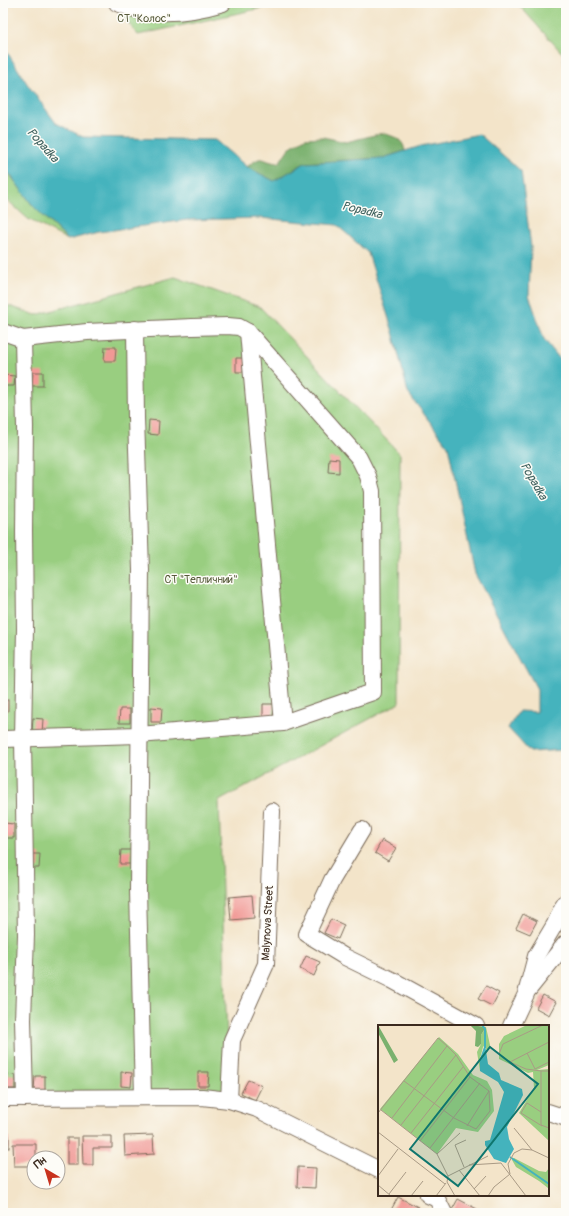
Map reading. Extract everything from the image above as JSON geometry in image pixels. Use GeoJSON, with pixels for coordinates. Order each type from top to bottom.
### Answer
{"type":"FeatureCollection","features":[{"type":"Feature","properties":{"kind":"street"},"geometry":{"type":"LineString","coordinates":[[117,3],[130,9],[171,13],[202,9],[223,3]]}},
{"type":"Feature","properties":{"kind":"street"},"geometry":{"type":"LineString","coordinates":[[3,332],[23,338],[135,329],[228,326],[239,327],[248,332],[358,458],[368,476],[372,491],[373,692],[283,723],[139,735],[3,739]]}},
{"type":"Feature","properties":{"kind":"street"},"geometry":{"type":"LineString","coordinates":[[135,329],[136,418],[141,570],[138,890],[143,1097]]}},
{"type":"Feature","properties":{"kind":"street"},"geometry":{"type":"LineString","coordinates":[[248,332],[283,723]]}},
{"type":"Feature","properties":{"kind":"street"},"geometry":{"type":"LineString","coordinates":[[23,338],[25,427],[25,629],[23,738],[26,936],[23,1020],[25,1098]]}},
{"type":"Feature","properties":{"kind":"street","name":"Malynova Street"},"geometry":{"type":"LineString","coordinates":[[229,1100],[232,1040],[266,964],[272,811]]}},
{"type":"Feature","properties":{"kind":"street"},"geometry":{"type":"LineString","coordinates":[[362,830],[332,880],[307,934],[345,957],[392,980],[474,1025]]}},
{"type":"Feature","properties":{"kind":"street"},"geometry":{"type":"LineString","coordinates":[[511,1025],[526,994],[536,956],[566,902]]}},
{"type":"Feature","properties":{"kind":"street"},"geometry":{"type":"LineString","coordinates":[[526,994],[566,943]]}},
{"type":"Feature","properties":{"kind":"street"},"geometry":{"type":"LineString","coordinates":[[3,1098],[202,1097],[229,1100],[257,1109],[378,1170]]}},
{"type":"Feature","properties":{"kind":"street"},"geometry":{"type":"LineString","coordinates":[[549,1112],[566,1118]]}},
{"type":"Feature","properties":{"kind":"green space","name":"СТ \"Колос\""},"geometry":{"type":"Polygon","coordinates":[[[112,3],[285,3],[138,35],[112,3]]]}},
{"type":"Feature","properties":{"kind":"green space"},"geometry":{"type":"Polygon","coordinates":[[[517,3],[566,3],[566,78],[563,54],[517,3]]]}},
{"type":"Feature","properties":{"kind":"green space"},"geometry":{"type":"Polygon","coordinates":[[[383,133],[400,141],[405,151],[383,158],[305,163],[274,181],[247,167],[260,159],[279,163],[289,148],[305,138],[323,137],[346,142],[383,133]]]}},
{"type":"Feature","properties":{"kind":"green space"},"geometry":{"type":"Polygon","coordinates":[[[3,165],[33,206],[68,240],[28,219],[3,196],[3,165]]]}},
{"type":"Feature","properties":{"kind":"green space","name":"СТ \"Тепличний\""},"geometry":{"type":"Polygon","coordinates":[[[175,277],[260,307],[400,454],[399,703],[219,801],[229,1100],[3,1099],[3,304],[36,315],[175,277]]]}},
{"type":"Feature","properties":{"kind":"water","name":"Popadka"},"geometry":{"type":"Polygon","coordinates":[[[3,48],[56,123],[83,137],[215,140],[247,167],[274,181],[305,163],[383,158],[421,146],[479,134],[521,171],[531,247],[529,295],[544,339],[563,363],[566,395],[566,750],[530,752],[508,728],[519,711],[537,712],[537,689],[475,574],[448,446],[408,393],[393,332],[368,253],[337,225],[260,218],[187,220],[99,232],[68,240],[33,206],[3,165],[3,48]]]}},
{"type":"Feature","properties":{"kind":"building"},"geometry":{"type":"Polygon","coordinates":[[[105,347],[116,347],[115,361],[104,361],[105,347]]]}},
{"type":"Feature","properties":{"kind":"building"},"geometry":{"type":"Polygon","coordinates":[[[236,358],[247,358],[246,372],[236,372],[236,358]]]}},
{"type":"Feature","properties":{"kind":"building"},"geometry":{"type":"Polygon","coordinates":[[[33,372],[43,372],[43,386],[32,386],[33,372]]]}},
{"type":"Feature","properties":{"kind":"building"},"geometry":{"type":"Polygon","coordinates":[[[3,375],[15,376],[14,386],[3,386],[3,375]]]}},
{"type":"Feature","properties":{"kind":"building"},"geometry":{"type":"Polygon","coordinates":[[[149,420],[159,421],[158,435],[148,434],[149,420]]]}},
{"type":"Feature","properties":{"kind":"building"},"geometry":{"type":"Polygon","coordinates":[[[329,458],[339,459],[339,473],[328,472],[329,458]]]}},
{"type":"Feature","properties":{"kind":"building"},"geometry":{"type":"Polygon","coordinates":[[[3,700],[8,700],[8,711],[3,711],[3,700]]]}},
{"type":"Feature","properties":{"kind":"building"},"geometry":{"type":"Polygon","coordinates":[[[263,704],[274,704],[273,718],[263,718],[263,704]]]}},
{"type":"Feature","properties":{"kind":"building"},"geometry":{"type":"Polygon","coordinates":[[[151,707],[162,708],[161,722],[151,722],[151,707]]]}},
{"type":"Feature","properties":{"kind":"building"},"geometry":{"type":"Polygon","coordinates":[[[120,709],[130,709],[130,723],[119,723],[120,709]]]}},
{"type":"Feature","properties":{"kind":"building"},"geometry":{"type":"Polygon","coordinates":[[[33,718],[43,719],[42,733],[32,732],[33,718]]]}},
{"type":"Feature","properties":{"kind":"building"},"geometry":{"type":"Polygon","coordinates":[[[4,823],[14,824],[14,838],[3,838],[4,823]]]}},
{"type":"Feature","properties":{"kind":"building"},"geometry":{"type":"Polygon","coordinates":[[[382,840],[396,848],[388,861],[375,853],[382,840]]]}},
{"type":"Feature","properties":{"kind":"building"},"geometry":{"type":"Polygon","coordinates":[[[121,850],[131,850],[131,864],[120,864],[121,850]]]}},
{"type":"Feature","properties":{"kind":"building"},"geometry":{"type":"Polygon","coordinates":[[[30,854],[40,854],[39,868],[29,868],[30,854]]]}},
{"type":"Feature","properties":{"kind":"building"},"geometry":{"type":"Polygon","coordinates":[[[252,895],[254,918],[231,920],[229,897],[252,895]]]}},
{"type":"Feature","properties":{"kind":"building"},"geometry":{"type":"Polygon","coordinates":[[[523,914],[537,921],[530,934],[516,928],[523,914]]]}},
{"type":"Feature","properties":{"kind":"building"},"geometry":{"type":"Polygon","coordinates":[[[331,919],[344,925],[338,939],[324,933],[331,919]]]}},
{"type":"Feature","properties":{"kind":"building"},"geometry":{"type":"Polygon","coordinates":[[[306,956],[320,962],[314,976],[300,969],[306,956]]]}},
{"type":"Feature","properties":{"kind":"building"},"geometry":{"type":"Polygon","coordinates":[[[486,986],[499,993],[492,1006],[478,999],[486,986]]]}},
{"type":"Feature","properties":{"kind":"building"},"geometry":{"type":"Polygon","coordinates":[[[543,995],[556,1002],[549,1015],[536,1008],[543,995]]]}},
{"type":"Feature","properties":{"kind":"building"},"geometry":{"type":"Polygon","coordinates":[[[121,1072],[132,1073],[131,1087],[121,1086],[121,1072]]]}},
{"type":"Feature","properties":{"kind":"building"},"geometry":{"type":"Polygon","coordinates":[[[198,1072],[209,1072],[208,1086],[198,1086],[198,1072]]]}},
{"type":"Feature","properties":{"kind":"building"},"geometry":{"type":"Polygon","coordinates":[[[5,1074],[15,1075],[15,1089],[4,1089],[5,1074]]]}},
{"type":"Feature","properties":{"kind":"building"},"geometry":{"type":"Polygon","coordinates":[[[35,1076],[45,1076],[45,1090],[34,1090],[35,1076]]]}},
{"type":"Feature","properties":{"kind":"building"},"geometry":{"type":"Polygon","coordinates":[[[248,1080],[262,1086],[255,1100],[241,1093],[248,1080]]]}},
{"type":"Feature","properties":{"kind":"building"},"geometry":{"type":"Polygon","coordinates":[[[153,1135],[154,1154],[125,1156],[124,1136],[153,1135]]]}},
{"type":"Feature","properties":{"kind":"building"},"geometry":{"type":"Polygon","coordinates":[[[3,1136],[9,1136],[9,1148],[3,1148],[3,1136]]]}},
{"type":"Feature","properties":{"kind":"building"},"geometry":{"type":"Polygon","coordinates":[[[82,1136],[112,1136],[112,1148],[93,1148],[93,1165],[83,1165],[82,1136]]]}},
{"type":"Feature","properties":{"kind":"building"},"geometry":{"type":"Polygon","coordinates":[[[67,1138],[78,1138],[78,1165],[67,1165],[67,1138]]]}},
{"type":"Feature","properties":{"kind":"building"},"geometry":{"type":"Polygon","coordinates":[[[13,1144],[36,1144],[36,1150],[26,1150],[26,1166],[14,1166],[13,1144]]]}},
{"type":"Feature","properties":{"kind":"building"},"geometry":{"type":"Polygon","coordinates":[[[298,1167],[316,1168],[315,1188],[297,1187],[298,1167]]]}},
{"type":"Feature","properties":{"kind":"building"},"geometry":{"type":"Polygon","coordinates":[[[398,1197],[418,1207],[415,1213],[398,1213],[391,1210],[398,1197]]]}},
{"type":"Feature","properties":{"kind":"building"},"geometry":{"type":"Polygon","coordinates":[[[458,1199],[477,1209],[475,1213],[458,1213],[452,1210],[458,1199]]]}}]}
